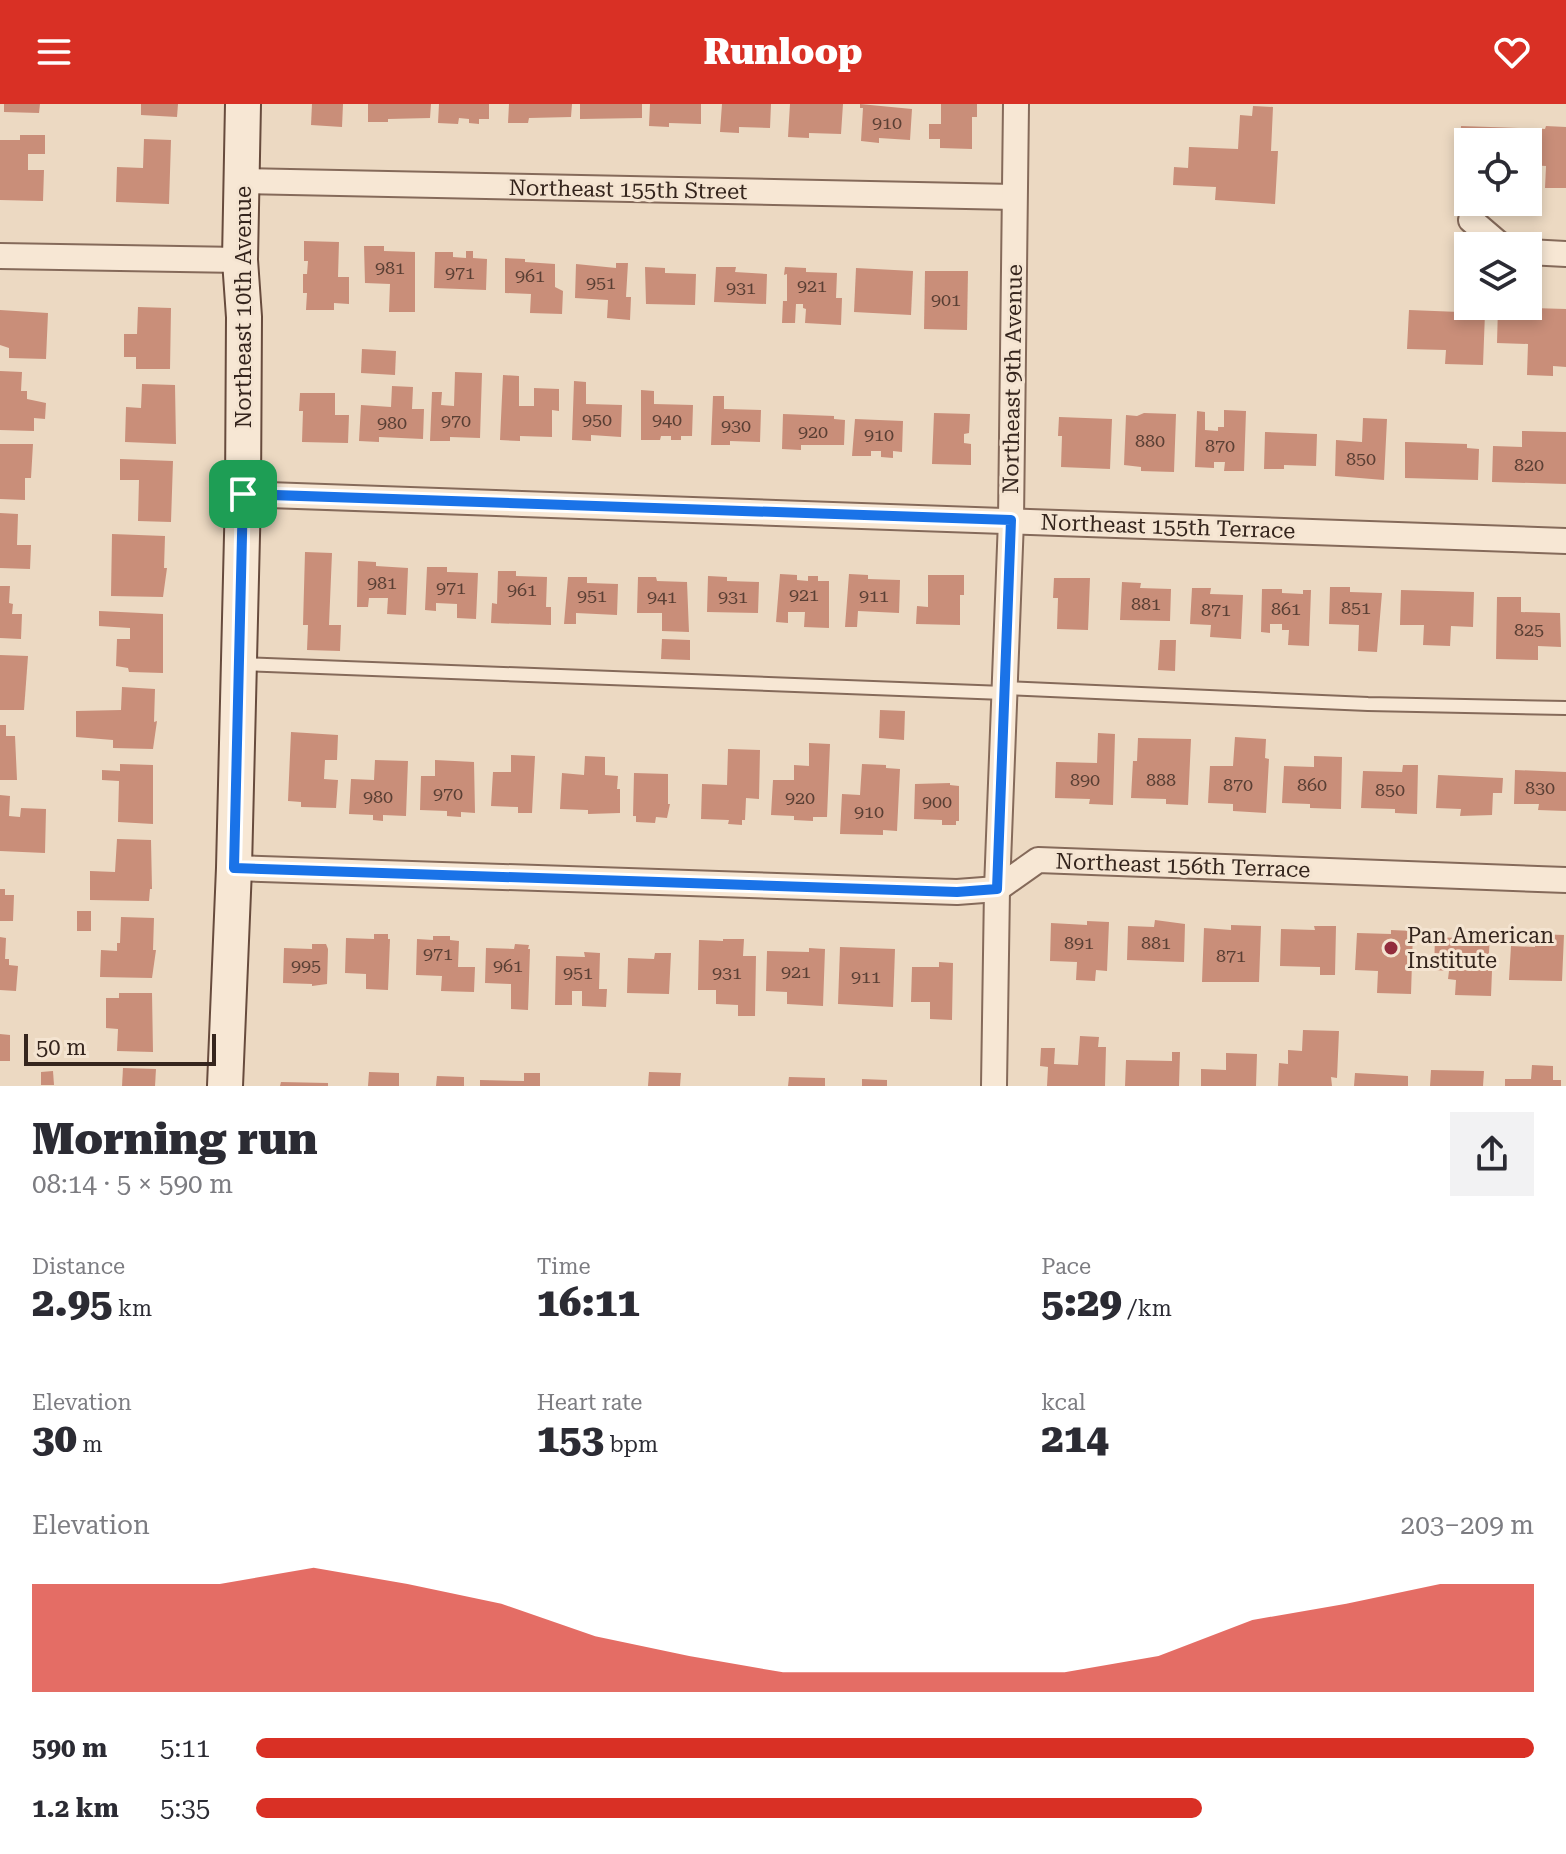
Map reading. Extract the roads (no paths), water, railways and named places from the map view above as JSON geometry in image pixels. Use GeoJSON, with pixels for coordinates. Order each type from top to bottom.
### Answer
{"type":"FeatureCollection","features":[{"type":"Feature","properties":{"kind":"street","name":"Northeast 10th Avenue"},"geometry":{"type":"LineString","coordinates":[[225,1086],[243,494],[244,317],[240,260],[243,104]]}},
{"type":"Feature","properties":{"kind":"street","name":"Northeast 9th Avenue"},"geometry":{"type":"LineString","coordinates":[[994,1086],[997,889],[1011,520],[1016,104]]}},
{"type":"Feature","properties":{"kind":"street","name":"Northeast 155th Street"},"geometry":{"type":"LineString","coordinates":[[242,181],[1014,197]]}},
{"type":"Feature","properties":{"kind":"street"},"geometry":{"type":"LineString","coordinates":[[1471,220],[1485,232]]}},
{"type":"Feature","properties":{"kind":"street"},"geometry":{"type":"LineString","coordinates":[[1542,253],[1566,254]]}},
{"type":"Feature","properties":{"kind":"street"},"geometry":{"type":"LineString","coordinates":[[0,256],[240,260]]}},
{"type":"Feature","properties":{"kind":"street","name":"Northeast 155th Terrace"},"geometry":{"type":"LineString","coordinates":[[243,494],[1566,541]]}},
{"type":"Feature","properties":{"kind":"street","name":"Northeast 156th Terrace"},"geometry":{"type":"LineString","coordinates":[[997,889],[1038,860],[1566,880]]}},
{"type":"Feature","properties":{"kind":"street"},"geometry":{"type":"LineString","coordinates":[[234,868],[957,892],[997,889]]}},
{"type":"Feature","properties":{"kind":"lane"},"geometry":{"type":"LineString","coordinates":[[239,664],[1368,704],[1566,708]]}},
{"type":"Feature","properties":{"kind":"place","name":"Pan American Institute"},"geometry":{"type":"Point","coordinates":[1391,948]}}]}
